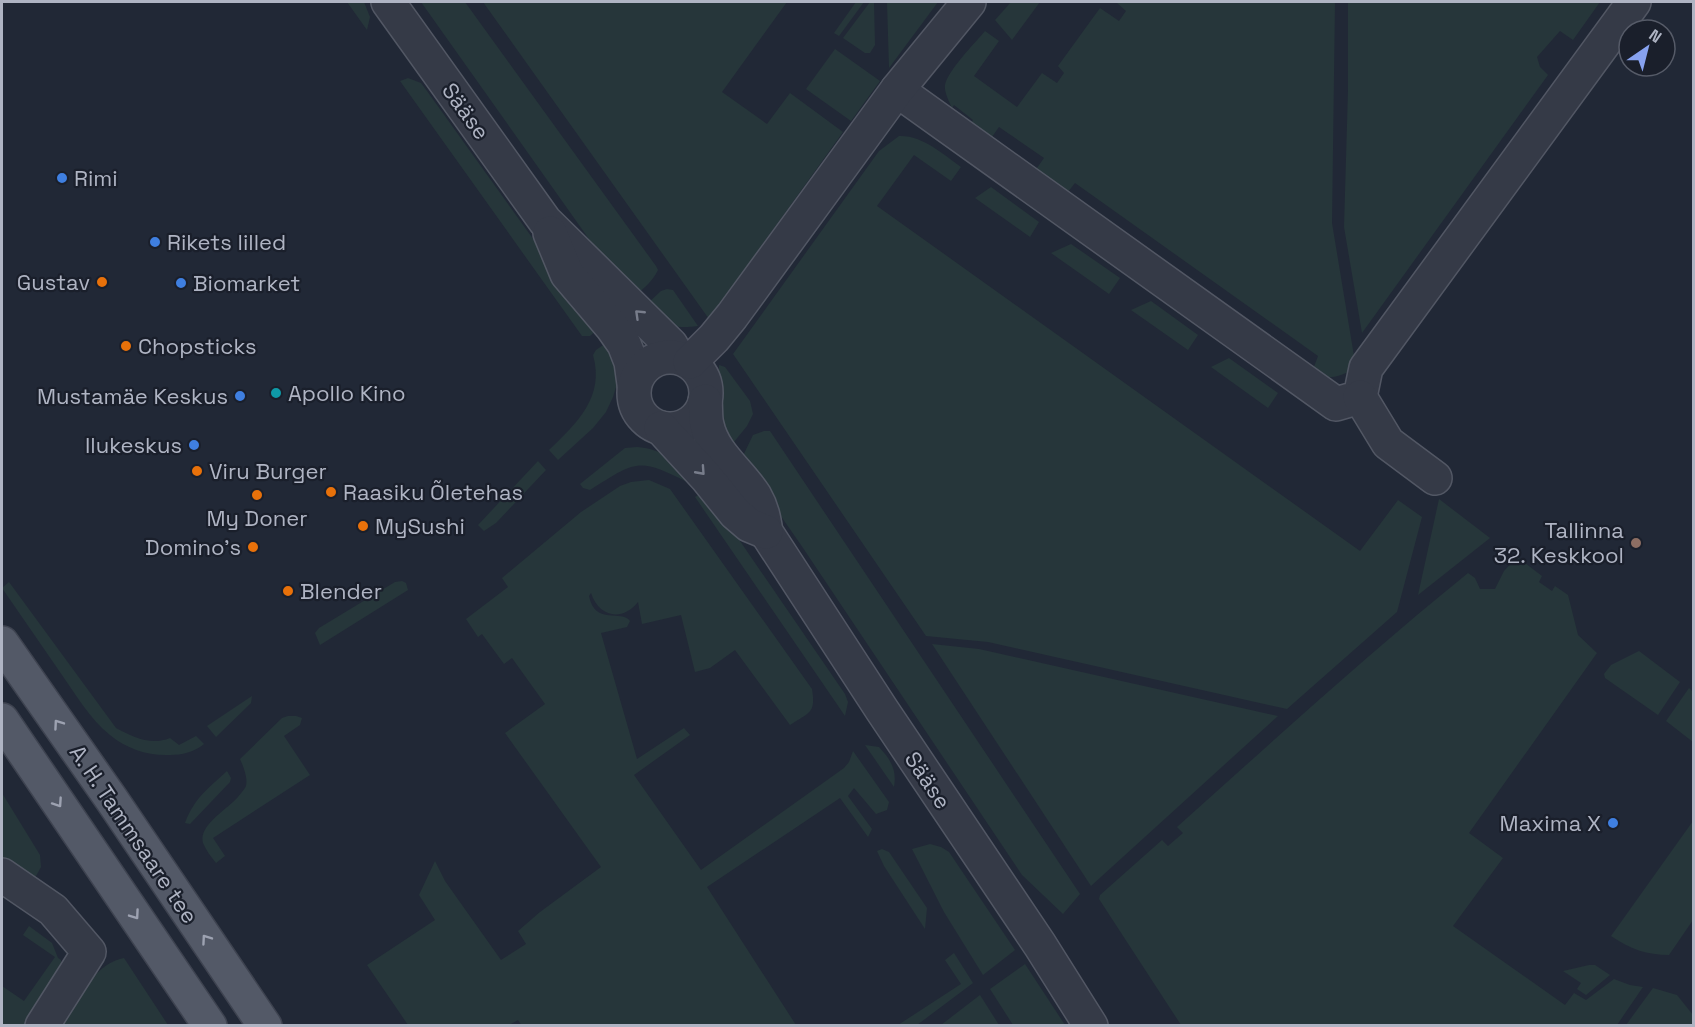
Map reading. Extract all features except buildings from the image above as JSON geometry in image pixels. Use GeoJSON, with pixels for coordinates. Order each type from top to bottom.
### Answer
{"type":"FeatureCollection","features":[{"type":"Feature","properties":{"kind":"main road","name":"A. H. Tammsaare tee"},"geometry":{"type":"LineString","coordinates":[[2,643],[112,800],[265,1026]]}},
{"type":"Feature","properties":{"kind":"main road","name":"A. H. Tammsaare tee"},"geometry":{"type":"LineString","coordinates":[[2,720],[210,1026]]}},
{"type":"Feature","properties":{"kind":"street","name":"Sääse"},"geometry":{"type":"LineString","coordinates":[[388,2],[545,221],[684,360],[698,370],[704,379],[707,425],[712,437],[726,460],[754,495],[764,514],[766,532],[882,711],[1040,945],[1091,1026]]}},
{"type":"Feature","properties":{"kind":"street"},"geometry":{"type":"LineString","coordinates":[[634,384],[646,364],[667,356],[684,360],[714,338],[897,90],[969,2]]}},
{"type":"Feature","properties":{"kind":"street"},"geometry":{"type":"LineString","coordinates":[[1435,478],[1388,442],[1360,397],[1366,368],[1634,2]]}},
{"type":"Feature","properties":{"kind":"street"},"geometry":{"type":"LineString","coordinates":[[897,90],[1336,404],[1360,397]]}},
{"type":"Feature","properties":{"kind":"street","name":"Sääse"},"geometry":{"type":"LineString","coordinates":[[545,221],[567,274],[612,327],[624,345],[631,362],[634,398],[640,414],[646,421],[661,428],[735,513],[749,525],[766,532]]}},
{"type":"Feature","properties":{"kind":"street"},"geometry":{"type":"LineString","coordinates":[[661,428],[672,429],[694,420],[701,412],[705,401]]}},
{"type":"Feature","properties":{"kind":"street"},"geometry":{"type":"LineString","coordinates":[[2,875],[53,910],[89,952],[42,1026]]}},
{"type":"Feature","properties":{"kind":"shaded area"},"geometry":{"type":"Polygon","coordinates":[[[347,2],[364,2],[370,17],[367,30],[347,2]]]}},
{"type":"Feature","properties":{"kind":"shaded area"},"geometry":{"type":"Polygon","coordinates":[[[421,2],[465,2],[656,266],[658,270],[653,278],[634,297],[596,249],[421,2]]]}},
{"type":"Feature","properties":{"kind":"shaded area"},"geometry":{"type":"Polygon","coordinates":[[[483,2],[787,2],[722,92],[767,124],[790,93],[843,132],[709,319],[483,2]]]}},
{"type":"Feature","properties":{"kind":"shaded area"},"geometry":{"type":"Polygon","coordinates":[[[856,2],[864,2],[839,36],[834,33],[856,2]]]}},
{"type":"Feature","properties":{"kind":"shaded area"},"geometry":{"type":"Polygon","coordinates":[[[870,2],[874,2],[875,45],[870,53],[865,53],[843,38],[870,2]]]}},
{"type":"Feature","properties":{"kind":"shaded area"},"geometry":{"type":"Polygon","coordinates":[[[887,2],[938,2],[889,68],[887,2]]]}},
{"type":"Feature","properties":{"kind":"shaded area"},"geometry":{"type":"Polygon","coordinates":[[[1011,2],[1040,2],[1012,40],[995,20],[1011,2]]]}},
{"type":"Feature","properties":{"kind":"shaded area"},"geometry":{"type":"Polygon","coordinates":[[[1118,2],[1335,2],[1332,223],[1356,368],[1334,377],[1311,375],[1318,356],[1075,183],[1064,197],[1032,175],[1044,158],[999,127],[987,144],[967,129],[973,120],[954,105],[952,108],[945,91],[947,79],[956,64],[985,31],[999,41],[974,76],[1017,107],[1042,73],[1057,83],[1064,73],[1058,66],[1100,8],[1119,21],[1126,11],[1118,2]]]}},
{"type":"Feature","properties":{"kind":"shaded area"},"geometry":{"type":"Polygon","coordinates":[[[1348,2],[1600,2],[1573,40],[1560,31],[1537,57],[1540,67],[1548,75],[1362,333],[1344,227],[1348,2]]]}},
{"type":"Feature","properties":{"kind":"shaded area"},"geometry":{"type":"Polygon","coordinates":[[[835,49],[880,81],[851,121],[806,89],[835,49]]]}},
{"type":"Feature","properties":{"kind":"shaded area"},"geometry":{"type":"Polygon","coordinates":[[[408,78],[421,83],[569,289],[600,327],[590,336],[582,336],[400,81],[408,78]]]}},
{"type":"Feature","properties":{"kind":"shaded area"},"geometry":{"type":"Polygon","coordinates":[[[899,136],[924,142],[961,167],[951,181],[914,155],[877,206],[1360,551],[1398,500],[1422,517],[1397,612],[1287,709],[988,642],[926,636],[733,354],[879,151],[899,136]]]}},
{"type":"Feature","properties":{"kind":"shaded area"},"geometry":{"type":"Polygon","coordinates":[[[991,187],[1039,222],[1030,237],[975,198],[991,187]]]}},
{"type":"Feature","properties":{"kind":"shaded area"},"geometry":{"type":"Polygon","coordinates":[[[1071,244],[1120,278],[1109,294],[1051,253],[1071,244]]]}},
{"type":"Feature","properties":{"kind":"shaded area"},"geometry":{"type":"Polygon","coordinates":[[[673,290],[698,326],[680,327],[668,324],[645,306],[661,291],[673,290]]]}},
{"type":"Feature","properties":{"kind":"shaded area"},"geometry":{"type":"Polygon","coordinates":[[[1151,301],[1198,335],[1188,350],[1131,310],[1151,301]]]}},
{"type":"Feature","properties":{"kind":"shaded area"},"geometry":{"type":"Polygon","coordinates":[[[609,341],[619,377],[613,397],[606,412],[593,428],[558,460],[549,450],[586,408],[595,384],[596,370],[593,355],[609,341]]]}},
{"type":"Feature","properties":{"kind":"shaded area"},"geometry":{"type":"Polygon","coordinates":[[[1229,358],[1278,393],[1268,408],[1211,367],[1229,358]]]}},
{"type":"Feature","properties":{"kind":"shaded area"},"geometry":{"type":"Polygon","coordinates":[[[719,365],[725,367],[750,401],[753,414],[747,426],[729,448],[719,420],[719,365]]]}},
{"type":"Feature","properties":{"kind":"shaded area"},"geometry":{"type":"Polygon","coordinates":[[[770,431],[1080,894],[1063,914],[1022,875],[801,545],[740,462],[753,435],[770,431]]]}},
{"type":"Feature","properties":{"kind":"shaded area"},"geometry":{"type":"Polygon","coordinates":[[[637,447],[662,453],[693,478],[687,482],[658,469],[637,466],[618,473],[590,490],[583,488],[580,484],[625,448],[637,447]]]}},
{"type":"Feature","properties":{"kind":"shaded area"},"geometry":{"type":"Polygon","coordinates":[[[538,461],[546,470],[496,523],[484,531],[478,525],[538,461]]]}},
{"type":"Feature","properties":{"kind":"shaded area"},"geometry":{"type":"Polygon","coordinates":[[[649,480],[670,489],[812,689],[813,703],[810,712],[790,725],[735,650],[710,668],[695,672],[681,615],[642,624],[638,602],[625,612],[612,614],[599,607],[591,593],[589,596],[597,611],[602,614],[621,616],[630,621],[627,627],[601,633],[637,759],[684,728],[690,735],[634,775],[701,870],[844,768],[853,751],[889,802],[887,810],[876,814],[854,788],[848,796],[872,829],[868,837],[840,798],[707,887],[796,1025],[522,1026],[518,1020],[509,1025],[408,1025],[367,965],[435,920],[419,895],[435,861],[445,881],[501,960],[526,944],[518,931],[601,867],[505,733],[545,704],[512,658],[504,664],[482,634],[478,637],[466,619],[508,587],[502,578],[581,512],[620,486],[649,480]]]}},
{"type":"Feature","properties":{"kind":"shaded area"},"geometry":{"type":"Polygon","coordinates":[[[705,490],[845,694],[848,702],[845,716],[695,497],[705,490]]]}},
{"type":"Feature","properties":{"kind":"shaded area"},"geometry":{"type":"Polygon","coordinates":[[[1439,499],[1490,538],[1418,595],[1439,499]]]}},
{"type":"Feature","properties":{"kind":"shaded area"},"geometry":{"type":"Polygon","coordinates":[[[1517,557],[1542,576],[1539,582],[1552,591],[1555,586],[1568,595],[1578,635],[1597,653],[1469,833],[1503,858],[1453,926],[1565,1005],[1574,993],[1586,1000],[1614,979],[1643,987],[1617,1025],[1181,1025],[1099,899],[1100,895],[1162,840],[1168,846],[1183,833],[1177,827],[1357,666],[1468,573],[1475,578],[1480,589],[1495,589],[1504,571],[1517,557]]]}},
{"type":"Feature","properties":{"kind":"shaded area"},"geometry":{"type":"Polygon","coordinates":[[[9,582],[116,728],[149,741],[170,738],[179,745],[196,736],[204,744],[183,754],[154,754],[131,748],[110,735],[84,706],[2,588],[9,582]]]}},
{"type":"Feature","properties":{"kind":"shaded area"},"geometry":{"type":"Polygon","coordinates":[[[395,582],[406,583],[408,590],[320,645],[315,633],[319,628],[395,582]]]}},
{"type":"Feature","properties":{"kind":"shaded area"},"geometry":{"type":"Polygon","coordinates":[[[932,644],[979,649],[1278,716],[1091,886],[932,644]]]}},
{"type":"Feature","properties":{"kind":"shaded area"},"geometry":{"type":"Polygon","coordinates":[[[1639,651],[1680,682],[1658,715],[1605,678],[1604,674],[1611,665],[1639,651]]]}},
{"type":"Feature","properties":{"kind":"shaded area"},"geometry":{"type":"Polygon","coordinates":[[[1689,688],[1693,692],[1693,742],[1666,721],[1689,688]]]}},
{"type":"Feature","properties":{"kind":"shaded area"},"geometry":{"type":"Polygon","coordinates":[[[252,696],[251,703],[216,737],[207,726],[252,696]]]}},
{"type":"Feature","properties":{"kind":"shaded area"},"geometry":{"type":"Polygon","coordinates":[[[288,716],[302,718],[300,725],[284,736],[310,775],[213,838],[225,856],[216,863],[203,843],[205,830],[245,787],[246,775],[240,759],[282,718],[288,716]]]}},
{"type":"Feature","properties":{"kind":"shaded area"},"geometry":{"type":"Polygon","coordinates":[[[865,745],[879,747],[887,756],[894,770],[894,787],[865,745]]]}},
{"type":"Feature","properties":{"kind":"shaded area"},"geometry":{"type":"Polygon","coordinates":[[[227,771],[231,778],[230,782],[190,824],[185,823],[198,800],[227,771]]]}},
{"type":"Feature","properties":{"kind":"shaded area"},"geometry":{"type":"Polygon","coordinates":[[[2,793],[40,855],[41,867],[36,876],[25,878],[2,863],[2,793]]]}},
{"type":"Feature","properties":{"kind":"shaded area"},"geometry":{"type":"Polygon","coordinates":[[[1693,821],[1693,920],[1669,955],[1639,950],[1611,936],[1693,821]]]}},
{"type":"Feature","properties":{"kind":"shaded area"},"geometry":{"type":"Polygon","coordinates":[[[930,844],[949,852],[1015,950],[983,975],[944,912],[912,849],[930,844]]]}},
{"type":"Feature","properties":{"kind":"shaded area"},"geometry":{"type":"Polygon","coordinates":[[[882,849],[889,852],[927,908],[925,929],[884,866],[877,851],[882,849]]]}},
{"type":"Feature","properties":{"kind":"shaded area"},"geometry":{"type":"Polygon","coordinates":[[[29,926],[52,943],[61,960],[61,966],[24,1025],[2,1025],[2,986],[24,1001],[55,957],[23,935],[29,926]]]}},
{"type":"Feature","properties":{"kind":"shaded area"},"geometry":{"type":"Polygon","coordinates":[[[954,953],[973,983],[917,1025],[898,1025],[961,984],[945,960],[954,953]]]}},
{"type":"Feature","properties":{"kind":"shaded area"},"geometry":{"type":"Polygon","coordinates":[[[124,958],[168,1025],[62,1025],[95,975],[113,961],[124,958]]]}},
{"type":"Feature","properties":{"kind":"shaded area"},"geometry":{"type":"Polygon","coordinates":[[[1025,964],[1065,1025],[1013,1025],[990,989],[1025,964]]]}},
{"type":"Feature","properties":{"kind":"shaded area"},"geometry":{"type":"Polygon","coordinates":[[[1595,965],[1610,975],[1586,995],[1577,989],[1581,983],[1563,971],[1595,965]]]}},
{"type":"Feature","properties":{"kind":"shaded area"},"geometry":{"type":"Polygon","coordinates":[[[1653,988],[1677,995],[1693,1015],[1693,1025],[1626,1025],[1653,988]]]}},
{"type":"Feature","properties":{"kind":"shaded area"},"geometry":{"type":"Polygon","coordinates":[[[980,995],[999,1025],[941,1025],[980,995]]]}},
{"type":"Feature","properties":{"kind":"place","name":"Rimi"},"geometry":{"type":"Point","coordinates":[62,178]}},
{"type":"Feature","properties":{"kind":"place","name":"Rikets lilled"},"geometry":{"type":"Point","coordinates":[155,242]}},
{"type":"Feature","properties":{"kind":"place","name":"Gustav"},"geometry":{"type":"Point","coordinates":[102,282]}},
{"type":"Feature","properties":{"kind":"place","name":"Biomarket"},"geometry":{"type":"Point","coordinates":[181,283]}},
{"type":"Feature","properties":{"kind":"place","name":"Chopsticks"},"geometry":{"type":"Point","coordinates":[126,346]}},
{"type":"Feature","properties":{"kind":"place","name":"Apollo Kino"},"geometry":{"type":"Point","coordinates":[276,393]}},
{"type":"Feature","properties":{"kind":"place","name":"Mustamäe Keskus"},"geometry":{"type":"Point","coordinates":[240,396]}},
{"type":"Feature","properties":{"kind":"place","name":"Ilukeskus"},"geometry":{"type":"Point","coordinates":[194,445]}},
{"type":"Feature","properties":{"kind":"place","name":"Viru Burger"},"geometry":{"type":"Point","coordinates":[197,471]}},
{"type":"Feature","properties":{"kind":"place","name":"Raasiku Õletehas"},"geometry":{"type":"Point","coordinates":[331,492]}},
{"type":"Feature","properties":{"kind":"place","name":"My Doner"},"geometry":{"type":"Point","coordinates":[257,495]}},
{"type":"Feature","properties":{"kind":"place","name":"MySushi"},"geometry":{"type":"Point","coordinates":[363,526]}},
{"type":"Feature","properties":{"kind":"place","name":"Tallinna 32. Keskkool"},"geometry":{"type":"Point","coordinates":[1636,543]}},
{"type":"Feature","properties":{"kind":"place","name":"Domino's"},"geometry":{"type":"Point","coordinates":[253,547]}},
{"type":"Feature","properties":{"kind":"place","name":"Blender"},"geometry":{"type":"Point","coordinates":[288,591]}},
{"type":"Feature","properties":{"kind":"place","name":"Maxima X"},"geometry":{"type":"Point","coordinates":[1613,823]}}]}
